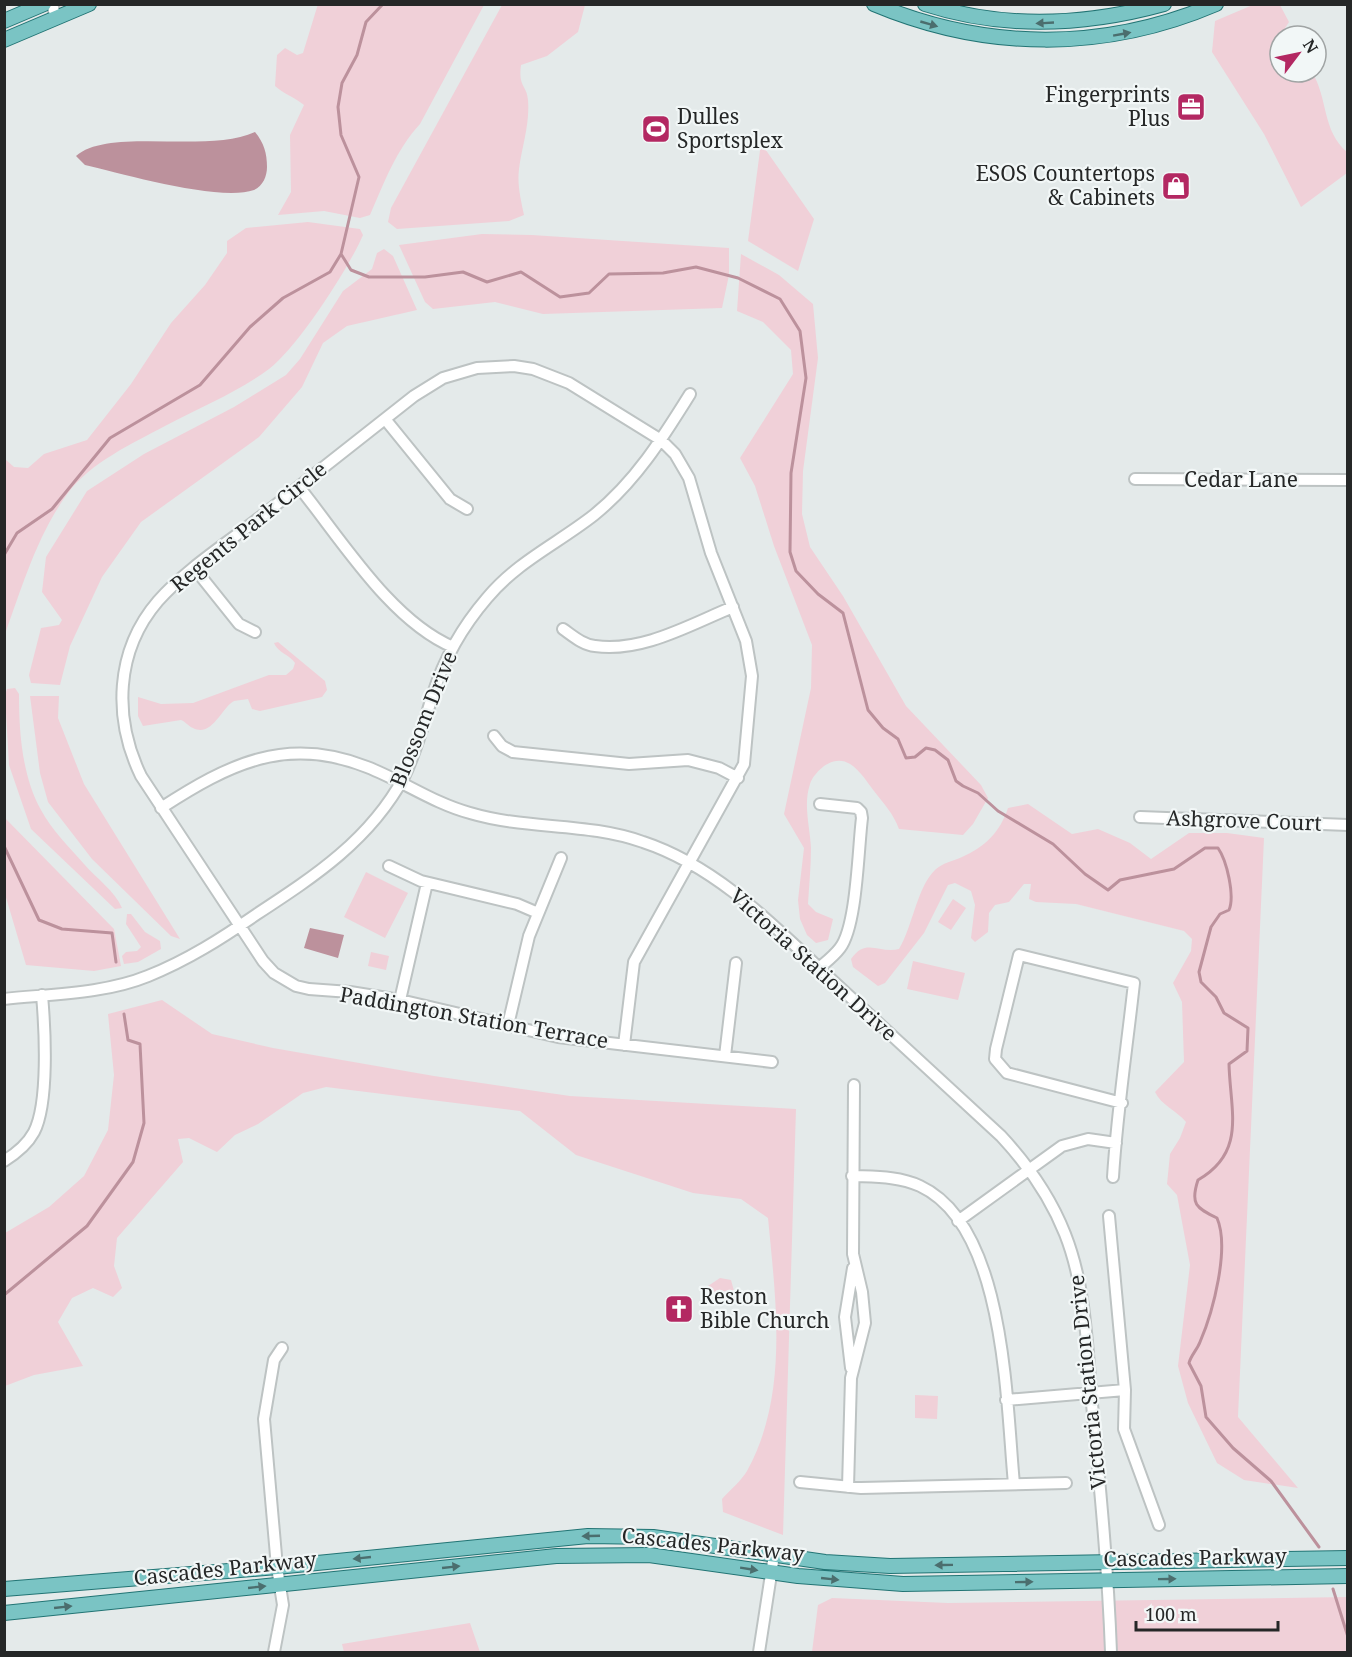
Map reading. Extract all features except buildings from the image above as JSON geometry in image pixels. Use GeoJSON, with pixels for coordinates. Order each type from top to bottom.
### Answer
{"type":"FeatureCollection","features":[{"type":"Feature","properties":{"kind":"main road"},"geometry":{"type":"LineString","coordinates":[[4,40],[42,24],[54,11],[89,4]]}},
{"type":"Feature","properties":{"kind":"main road"},"geometry":{"type":"LineString","coordinates":[[874,4],[947,29],[1030,41],[1083,39],[1139,31],[1175,21],[1216,4]]}},
{"type":"Feature","properties":{"kind":"main road"},"geometry":{"type":"LineString","coordinates":[[925,4],[968,16],[1031,24],[1096,19],[1164,4]]}},
{"type":"Feature","properties":{"kind":"main road"},"geometry":{"type":"LineString","coordinates":[[4,21],[36,6]]}},
{"type":"Feature","properties":{"kind":"main road","name":"Cascades Parkway"},"geometry":{"type":"LineString","coordinates":[[4,1589],[599,1536],[653,1538],[774,1555],[890,1566],[1347,1558]]}},
{"type":"Feature","properties":{"kind":"main road","name":"Cascades Parkway"},"geometry":{"type":"LineString","coordinates":[[4,1613],[556,1556],[601,1554],[649,1555],[771,1573],[903,1584],[1347,1576]]}},
{"type":"Feature","properties":{"kind":"street"},"geometry":{"type":"LineString","coordinates":[[36,6],[42,24]]}},
{"type":"Feature","properties":{"kind":"street","name":"Regents Park Circle"},"geometry":{"type":"LineString","coordinates":[[239,926],[141,776],[127,742],[123,723],[122,689],[130,650],[146,617],[170,589],[385,419],[420,392],[443,378],[477,368],[514,366],[551,374],[662,440]]}},
{"type":"Feature","properties":{"kind":"street","name":"Blossom Drive"},"geometry":{"type":"LineString","coordinates":[[4,999],[98,988],[148,976],[194,956],[335,862],[370,826],[400,783],[412,759],[441,672],[469,621],[503,580],[541,549],[578,526],[613,498],[646,462],[690,394]]}},
{"type":"Feature","properties":{"kind":"street"},"geometry":{"type":"LineString","coordinates":[[385,419],[450,499],[467,509]]}},
{"type":"Feature","properties":{"kind":"street"},"geometry":{"type":"LineString","coordinates":[[624,1045],[634,962],[738,778],[747,749],[752,676],[746,641],[711,553],[689,478],[675,454],[662,440]]}},
{"type":"Feature","properties":{"kind":"street","name":"Cedar Lane"},"geometry":{"type":"LineString","coordinates":[[1135,479],[1347,480]]}},
{"type":"Feature","properties":{"kind":"street"},"geometry":{"type":"LineString","coordinates":[[299,487],[397,610],[424,633],[453,647]]}},
{"type":"Feature","properties":{"kind":"street"},"geometry":{"type":"LineString","coordinates":[[195,569],[239,624],[255,632]]}},
{"type":"Feature","properties":{"kind":"street"},"geometry":{"type":"LineString","coordinates":[[563,628],[577,640],[594,646],[631,645],[733,607]]}},
{"type":"Feature","properties":{"kind":"street"},"geometry":{"type":"LineString","coordinates":[[494,736],[502,746],[513,752],[629,764],[688,760],[719,768],[738,778]]}},
{"type":"Feature","properties":{"kind":"street","name":"Victoria Station Drive"},"geometry":{"type":"LineString","coordinates":[[161,808],[227,768],[266,757],[287,754],[328,756],[349,761],[426,797],[470,813],[527,824],[573,827],[621,835],[660,848],[690,863],[731,891],[819,968],[1001,1136],[1029,1169],[1055,1210],[1072,1252],[1083,1304],[1109,1580],[1111,1653]]}},
{"type":"Feature","properties":{"kind":"street"},"geometry":{"type":"LineString","coordinates":[[819,968],[840,948],[846,937],[862,818],[857,808],[820,804]]}},
{"type":"Feature","properties":{"kind":"street","name":"Ashgrove Court"},"geometry":{"type":"LineString","coordinates":[[1140,817],[1347,825]]}},
{"type":"Feature","properties":{"kind":"street"},"geometry":{"type":"LineString","coordinates":[[508,1025],[529,936],[561,858]]}},
{"type":"Feature","properties":{"kind":"street"},"geometry":{"type":"LineString","coordinates":[[389,866],[427,883],[517,904],[538,913]]}},
{"type":"Feature","properties":{"kind":"street"},"geometry":{"type":"LineString","coordinates":[[400,1000],[427,883]]}},
{"type":"Feature","properties":{"kind":"street","name":"Paddington Station Terrace"},"geometry":{"type":"LineString","coordinates":[[239,926],[274,973],[296,986],[400,1000],[558,1037],[772,1062]]}},
{"type":"Feature","properties":{"kind":"street"},"geometry":{"type":"LineString","coordinates":[[1113,1177],[1122,1103],[1134,983],[1019,955],[996,1050],[996,1059],[1000,1068],[1023,1078],[1122,1103]]}},
{"type":"Feature","properties":{"kind":"street"},"geometry":{"type":"LineString","coordinates":[[725,1056],[736,963]]}},
{"type":"Feature","properties":{"kind":"street"},"geometry":{"type":"LineString","coordinates":[[4,1161],[27,1143],[35,1130],[42,1108],[44,1030],[42,995]]}},
{"type":"Feature","properties":{"kind":"street"},"geometry":{"type":"LineString","coordinates":[[848,1487],[851,1378],[845,1317],[853,1254],[854,1085]]}},
{"type":"Feature","properties":{"kind":"street"},"geometry":{"type":"LineString","coordinates":[[958,1221],[1072,1141],[1088,1139],[1116,1143]]}},
{"type":"Feature","properties":{"kind":"street"},"geometry":{"type":"LineString","coordinates":[[852,1176],[893,1178],[921,1186],[943,1202],[958,1221],[979,1259],[993,1298],[1014,1484]]}},
{"type":"Feature","properties":{"kind":"street"},"geometry":{"type":"LineString","coordinates":[[1109,1216],[1125,1390],[1123,1417],[1127,1442],[1160,1525]]}},
{"type":"Feature","properties":{"kind":"street"},"geometry":{"type":"LineString","coordinates":[[851,1378],[865,1323],[864,1299],[853,1254]]}},
{"type":"Feature","properties":{"kind":"street"},"geometry":{"type":"LineString","coordinates":[[274,1653],[284,1605],[277,1566],[264,1419],[274,1360],[282,1348]]}},
{"type":"Feature","properties":{"kind":"street"},"geometry":{"type":"LineString","coordinates":[[1006,1400],[1125,1390]]}},
{"type":"Feature","properties":{"kind":"street"},"geometry":{"type":"LineString","coordinates":[[800,1482],[848,1487],[1066,1483]]}},
{"type":"Feature","properties":{"kind":"street"},"geometry":{"type":"LineString","coordinates":[[759,1653],[774,1555]]}},
{"type":"Feature","properties":{"kind":"shaded area"},"geometry":{"type":"Polygon","coordinates":[[[318,4],[484,5],[420,124],[397,156],[370,215],[360,218],[324,211],[278,215],[291,192],[290,135],[304,105],[275,86],[277,55],[285,48],[297,55],[303,53],[318,4]]]}},
{"type":"Feature","properties":{"kind":"shaded area"},"geometry":{"type":"Polygon","coordinates":[[[1255,4],[1280,5],[1289,22],[1288,24],[1268,24],[1268,84],[1318,84],[1333,134],[1347,152],[1347,173],[1301,207],[1264,134],[1212,52],[1215,21],[1255,4]]]}},
{"type":"Feature","properties":{"kind":"shaded area"},"geometry":{"type":"Polygon","coordinates":[[[502,5],[585,5],[578,32],[547,56],[521,65],[521,78],[527,95],[528,109],[519,175],[524,215],[509,221],[397,229],[388,222],[391,208],[502,5]]]}},
{"type":"Feature","properties":{"kind":"shaded area"},"geometry":{"type":"Polygon","coordinates":[[[255,132],[266,153],[266,174],[257,188],[239,193],[196,190],[146,180],[85,165],[76,156],[91,148],[111,143],[211,141],[235,138],[255,132]]]}},
{"type":"Feature","properties":{"kind":"shaded area"},"geometry":{"type":"Polygon","coordinates":[[[761,143],[814,219],[798,271],[748,241],[761,143]]]}},
{"type":"Feature","properties":{"kind":"shaded area"},"geometry":{"type":"Polygon","coordinates":[[[308,222],[360,229],[363,235],[334,286],[294,344],[281,359],[257,377],[126,447],[100,463],[77,482],[57,509],[39,543],[5,634],[5,459],[14,467],[28,468],[44,454],[87,440],[131,384],[171,323],[205,285],[227,253],[227,241],[246,228],[308,222]]]}},
{"type":"Feature","properties":{"kind":"shaded area"},"geometry":{"type":"Polygon","coordinates":[[[482,234],[532,235],[729,248],[729,275],[722,308],[543,314],[495,302],[433,309],[425,302],[399,245],[482,234]]]}},
{"type":"Feature","properties":{"kind":"shaded area"},"geometry":{"type":"Polygon","coordinates":[[[384,249],[393,256],[417,310],[347,326],[323,343],[302,387],[259,437],[141,522],[102,577],[70,646],[60,685],[31,683],[29,675],[41,628],[59,625],[62,620],[42,592],[46,557],[87,491],[144,454],[234,407],[286,375],[300,359],[343,291],[372,269],[377,253],[384,249]]]}},
{"type":"Feature","properties":{"kind":"shaded area"},"geometry":{"type":"Polygon","coordinates":[[[741,254],[779,275],[813,304],[818,358],[803,471],[802,514],[810,547],[843,596],[906,706],[981,785],[988,798],[973,824],[963,835],[899,829],[888,809],[859,771],[847,762],[840,761],[824,766],[811,781],[807,800],[811,848],[808,904],[816,912],[833,919],[828,940],[816,943],[807,935],[800,919],[798,900],[804,848],[784,814],[811,688],[812,645],[774,546],[755,486],[740,458],[793,374],[791,350],[763,322],[737,311],[741,254]]]}},
{"type":"Feature","properties":{"kind":"shaded area"},"geometry":{"type":"Polygon","coordinates":[[[278,642],[325,681],[327,690],[322,697],[260,711],[252,709],[248,699],[234,701],[211,725],[200,730],[181,720],[143,726],[138,716],[138,697],[161,704],[193,703],[269,675],[286,675],[293,669],[295,663],[274,643],[278,642]]]}},
{"type":"Feature","properties":{"kind":"shaded area"},"geometry":{"type":"Polygon","coordinates":[[[15,688],[19,694],[23,754],[30,783],[41,810],[61,838],[110,890],[122,908],[115,909],[31,829],[9,765],[5,695],[7,689],[15,688]]]}},
{"type":"Feature","properties":{"kind":"shaded area"},"geometry":{"type":"Polygon","coordinates":[[[30,696],[59,696],[58,718],[84,784],[180,939],[171,936],[92,859],[48,802],[40,773],[30,696]]]}},
{"type":"Feature","properties":{"kind":"shaded area"},"geometry":{"type":"Polygon","coordinates":[[[1028,804],[1072,834],[1098,829],[1130,843],[1151,859],[1189,833],[1227,833],[1264,838],[1238,1417],[1298,1488],[1244,1480],[1217,1463],[1188,1403],[1178,1366],[1190,1265],[1177,1195],[1167,1184],[1170,1154],[1186,1122],[1161,1101],[1155,1092],[1184,1062],[1182,1002],[1173,983],[1191,951],[1192,939],[1184,931],[1076,904],[1036,902],[1029,899],[1031,884],[1024,884],[1009,902],[995,905],[989,913],[988,932],[975,942],[971,938],[975,905],[971,891],[955,883],[948,885],[924,933],[885,983],[878,986],[853,967],[851,959],[862,949],[868,947],[899,949],[924,885],[936,869],[970,853],[991,838],[1005,817],[1008,808],[1028,804]]]}},
{"type":"Feature","properties":{"kind":"shaded area"},"geometry":{"type":"Polygon","coordinates":[[[4,817],[114,929],[121,966],[94,971],[26,965],[5,894],[4,817]]]}},
{"type":"Feature","properties":{"kind":"shaded area"},"geometry":{"type":"Polygon","coordinates":[[[366,872],[408,893],[385,938],[344,917],[366,872]]]}},
{"type":"Feature","properties":{"kind":"shaded area"},"geometry":{"type":"Polygon","coordinates":[[[953,899],[966,908],[951,930],[938,922],[953,899]]]}},
{"type":"Feature","properties":{"kind":"shaded area"},"geometry":{"type":"Polygon","coordinates":[[[127,914],[131,914],[145,932],[160,941],[161,949],[138,962],[124,964],[122,956],[126,952],[137,951],[141,947],[126,924],[127,914]]]}},
{"type":"Feature","properties":{"kind":"shaded area"},"geometry":{"type":"Polygon","coordinates":[[[310,928],[344,935],[338,958],[304,948],[310,928]]]}},
{"type":"Feature","properties":{"kind":"shaded area"},"geometry":{"type":"Polygon","coordinates":[[[371,952],[389,956],[386,970],[368,966],[371,952]]]}},
{"type":"Feature","properties":{"kind":"shaded area"},"geometry":{"type":"Polygon","coordinates":[[[913,961],[965,973],[958,1000],[907,989],[913,961]]]}},
{"type":"Feature","properties":{"kind":"shaded area"},"geometry":{"type":"Polygon","coordinates":[[[162,1000],[212,1034],[273,1048],[434,1076],[570,1096],[796,1109],[783,1535],[723,1512],[722,1499],[747,1471],[760,1442],[769,1411],[774,1380],[776,1315],[768,1218],[741,1199],[693,1193],[576,1155],[520,1111],[326,1087],[303,1093],[258,1124],[235,1135],[217,1152],[189,1138],[178,1139],[183,1162],[117,1238],[114,1266],[122,1288],[113,1297],[93,1288],[72,1298],[58,1322],[83,1366],[34,1375],[5,1386],[5,1233],[49,1207],[84,1176],[108,1130],[114,1075],[108,1014],[162,1000]]]}},
{"type":"Feature","properties":{"kind":"shaded area"},"geometry":{"type":"Polygon","coordinates":[[[720,1278],[731,1280],[734,1291],[708,1292],[708,1286],[720,1278]]]}},
{"type":"Feature","properties":{"kind":"shaded area"},"geometry":{"type":"Polygon","coordinates":[[[915,1395],[938,1396],[937,1419],[915,1418],[915,1395]]]}},
{"type":"Feature","properties":{"kind":"shaded area"},"geometry":{"type":"Polygon","coordinates":[[[1347,1597],[1347,1652],[812,1652],[818,1605],[832,1598],[948,1603],[1347,1597]]]}},
{"type":"Feature","properties":{"kind":"shaded area"},"geometry":{"type":"Polygon","coordinates":[[[470,1623],[480,1652],[344,1652],[342,1644],[470,1623]]]}},
{"type":"Feature","properties":{"kind":"waterway"},"geometry":{"type":"LineString","coordinates":[[4,555],[17,533],[52,509],[110,438],[200,385],[250,327],[283,298],[330,272],[341,254],[359,177],[341,135],[338,107],[342,83],[357,55],[366,22],[383,4]]}},
{"type":"Feature","properties":{"kind":"waterway"},"geometry":{"type":"LineString","coordinates":[[341,254],[351,270],[369,277],[425,277],[463,272],[487,282],[521,272],[560,297],[589,293],[609,274],[663,273],[696,267],[738,278],[780,299],[800,331],[806,378],[791,473],[790,552],[796,571],[818,594],[843,613],[868,710],[883,728],[898,739],[906,758],[915,757],[926,748],[935,750],[948,760],[956,781],[978,793],[998,811],[1053,844],[1085,874],[1108,890],[1120,880],[1174,869],[1205,848],[1218,848],[1229,879],[1231,904],[1229,910],[1220,914],[1211,927],[1199,972],[1201,982],[1216,997],[1224,1013],[1248,1028],[1247,1051],[1229,1064],[1233,1114],[1230,1143],[1224,1157],[1198,1180],[1196,1188],[1197,1204],[1217,1218],[1222,1246],[1215,1297],[1200,1342],[1189,1363],[1201,1386],[1206,1417],[1233,1448],[1271,1481],[1319,1547]]}},
{"type":"Feature","properties":{"kind":"waterway"},"geometry":{"type":"LineString","coordinates":[[4,846],[39,920],[62,929],[112,933],[116,962]]}},
{"type":"Feature","properties":{"kind":"waterway"},"geometry":{"type":"LineString","coordinates":[[4,1295],[87,1226],[133,1162],[144,1123],[140,1044],[128,1040],[124,1014]]}},
{"type":"Feature","properties":{"kind":"waterway"},"geometry":{"type":"LineString","coordinates":[[1333,1589],[1348,1637]]}},
{"type":"Feature","properties":{"kind":"place","name":"Fingerprints Plus"},"geometry":{"type":"Point","coordinates":[1191,107]}},
{"type":"Feature","properties":{"kind":"place","name":"Dulles Sportsplex"},"geometry":{"type":"Point","coordinates":[656,129]}},
{"type":"Feature","properties":{"kind":"place","name":"ESOS Countertops & Cabinets"},"geometry":{"type":"Point","coordinates":[1176,186]}},
{"type":"Feature","properties":{"kind":"place","name":"Reston Bible Church"},"geometry":{"type":"Point","coordinates":[679,1309]}}]}
